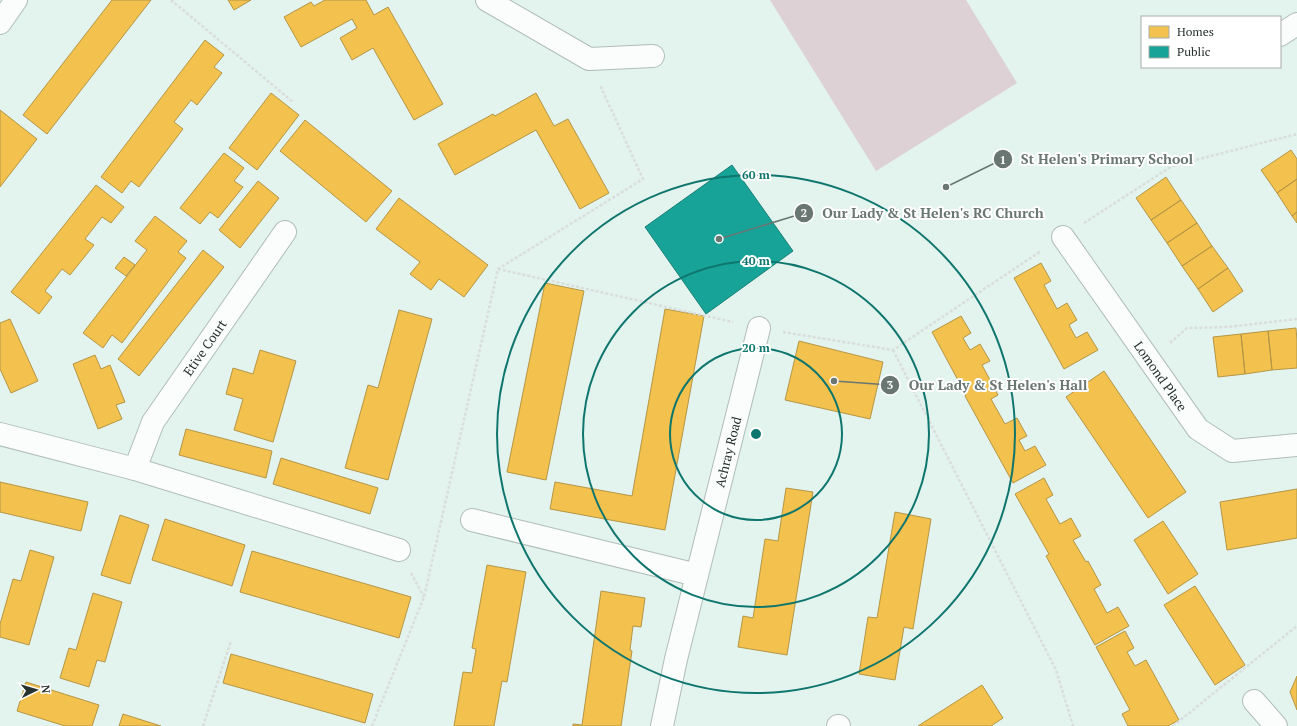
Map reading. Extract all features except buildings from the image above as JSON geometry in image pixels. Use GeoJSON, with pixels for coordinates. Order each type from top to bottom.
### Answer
{"type":"FeatureCollection","features":[{"type":"Feature","properties":{"kind":"street"},"geometry":{"type":"LineString","coordinates":[[0,23],[16,0]]}},
{"type":"Feature","properties":{"kind":"street"},"geometry":{"type":"LineString","coordinates":[[487,0],[589,59],[653,56]]}},
{"type":"Feature","properties":{"kind":"street"},"geometry":{"type":"LineString","coordinates":[[1281,34],[1297,24]]}},
{"type":"Feature","properties":{"kind":"street","name":"Etive Court"},"geometry":{"type":"LineString","coordinates":[[135,469],[153,422],[285,232]]}},
{"type":"Feature","properties":{"kind":"street","name":"Lomond Place"},"geometry":{"type":"LineString","coordinates":[[1063,237],[1198,429],[1232,451],[1297,445]]}},
{"type":"Feature","properties":{"kind":"street","name":"Achray Road"},"geometry":{"type":"LineString","coordinates":[[662,726],[676,659],[759,328]]}},
{"type":"Feature","properties":{"kind":"street"},"geometry":{"type":"LineString","coordinates":[[0,434],[135,469],[399,550]]}},
{"type":"Feature","properties":{"kind":"street"},"geometry":{"type":"LineString","coordinates":[[472,520],[697,575]]}},
{"type":"Feature","properties":{"kind":"street"},"geometry":{"type":"LineString","coordinates":[[1254,701],[1276,726]]}},
{"type":"Feature","properties":{"kind":"path"},"geometry":{"type":"LineString","coordinates":[[171,0],[293,102]]}},
{"type":"Feature","properties":{"kind":"path"},"geometry":{"type":"LineString","coordinates":[[372,726],[424,598],[498,269],[643,179],[589,59]]}},
{"type":"Feature","properties":{"kind":"path"},"geometry":{"type":"LineString","coordinates":[[498,269],[759,328],[893,350],[1172,166],[1297,134]]}},
{"type":"Feature","properties":{"kind":"path"},"geometry":{"type":"LineString","coordinates":[[1150,361],[1187,328],[1228,328],[1297,319]]}},
{"type":"Feature","properties":{"kind":"path"},"geometry":{"type":"LineString","coordinates":[[893,350],[1056,670],[1073,726]]}},
{"type":"Feature","properties":{"kind":"path"},"geometry":{"type":"LineString","coordinates":[[1173,726],[1297,626]]}},
{"type":"Feature","properties":{"kind":"path"},"geometry":{"type":"LineString","coordinates":[[203,726],[231,641]]}},
{"type":"Feature","properties":{"kind":"shaded area"},"geometry":{"type":"Polygon","coordinates":[[[770,0],[966,0],[1017,83],[876,171],[770,0]]]}},
{"type":"Feature","properties":{"kind":"place","name":"St Helen's Primary School"},"geometry":{"type":"Point","coordinates":[946,187]}},
{"type":"Feature","properties":{"kind":"place","name":"Our Lady & St Helen's RC Church"},"geometry":{"type":"Point","coordinates":[719,239]}},
{"type":"Feature","properties":{"kind":"place","name":"Our Lady & St Helen's Hall"},"geometry":{"type":"Point","coordinates":[834,381]}}]}
